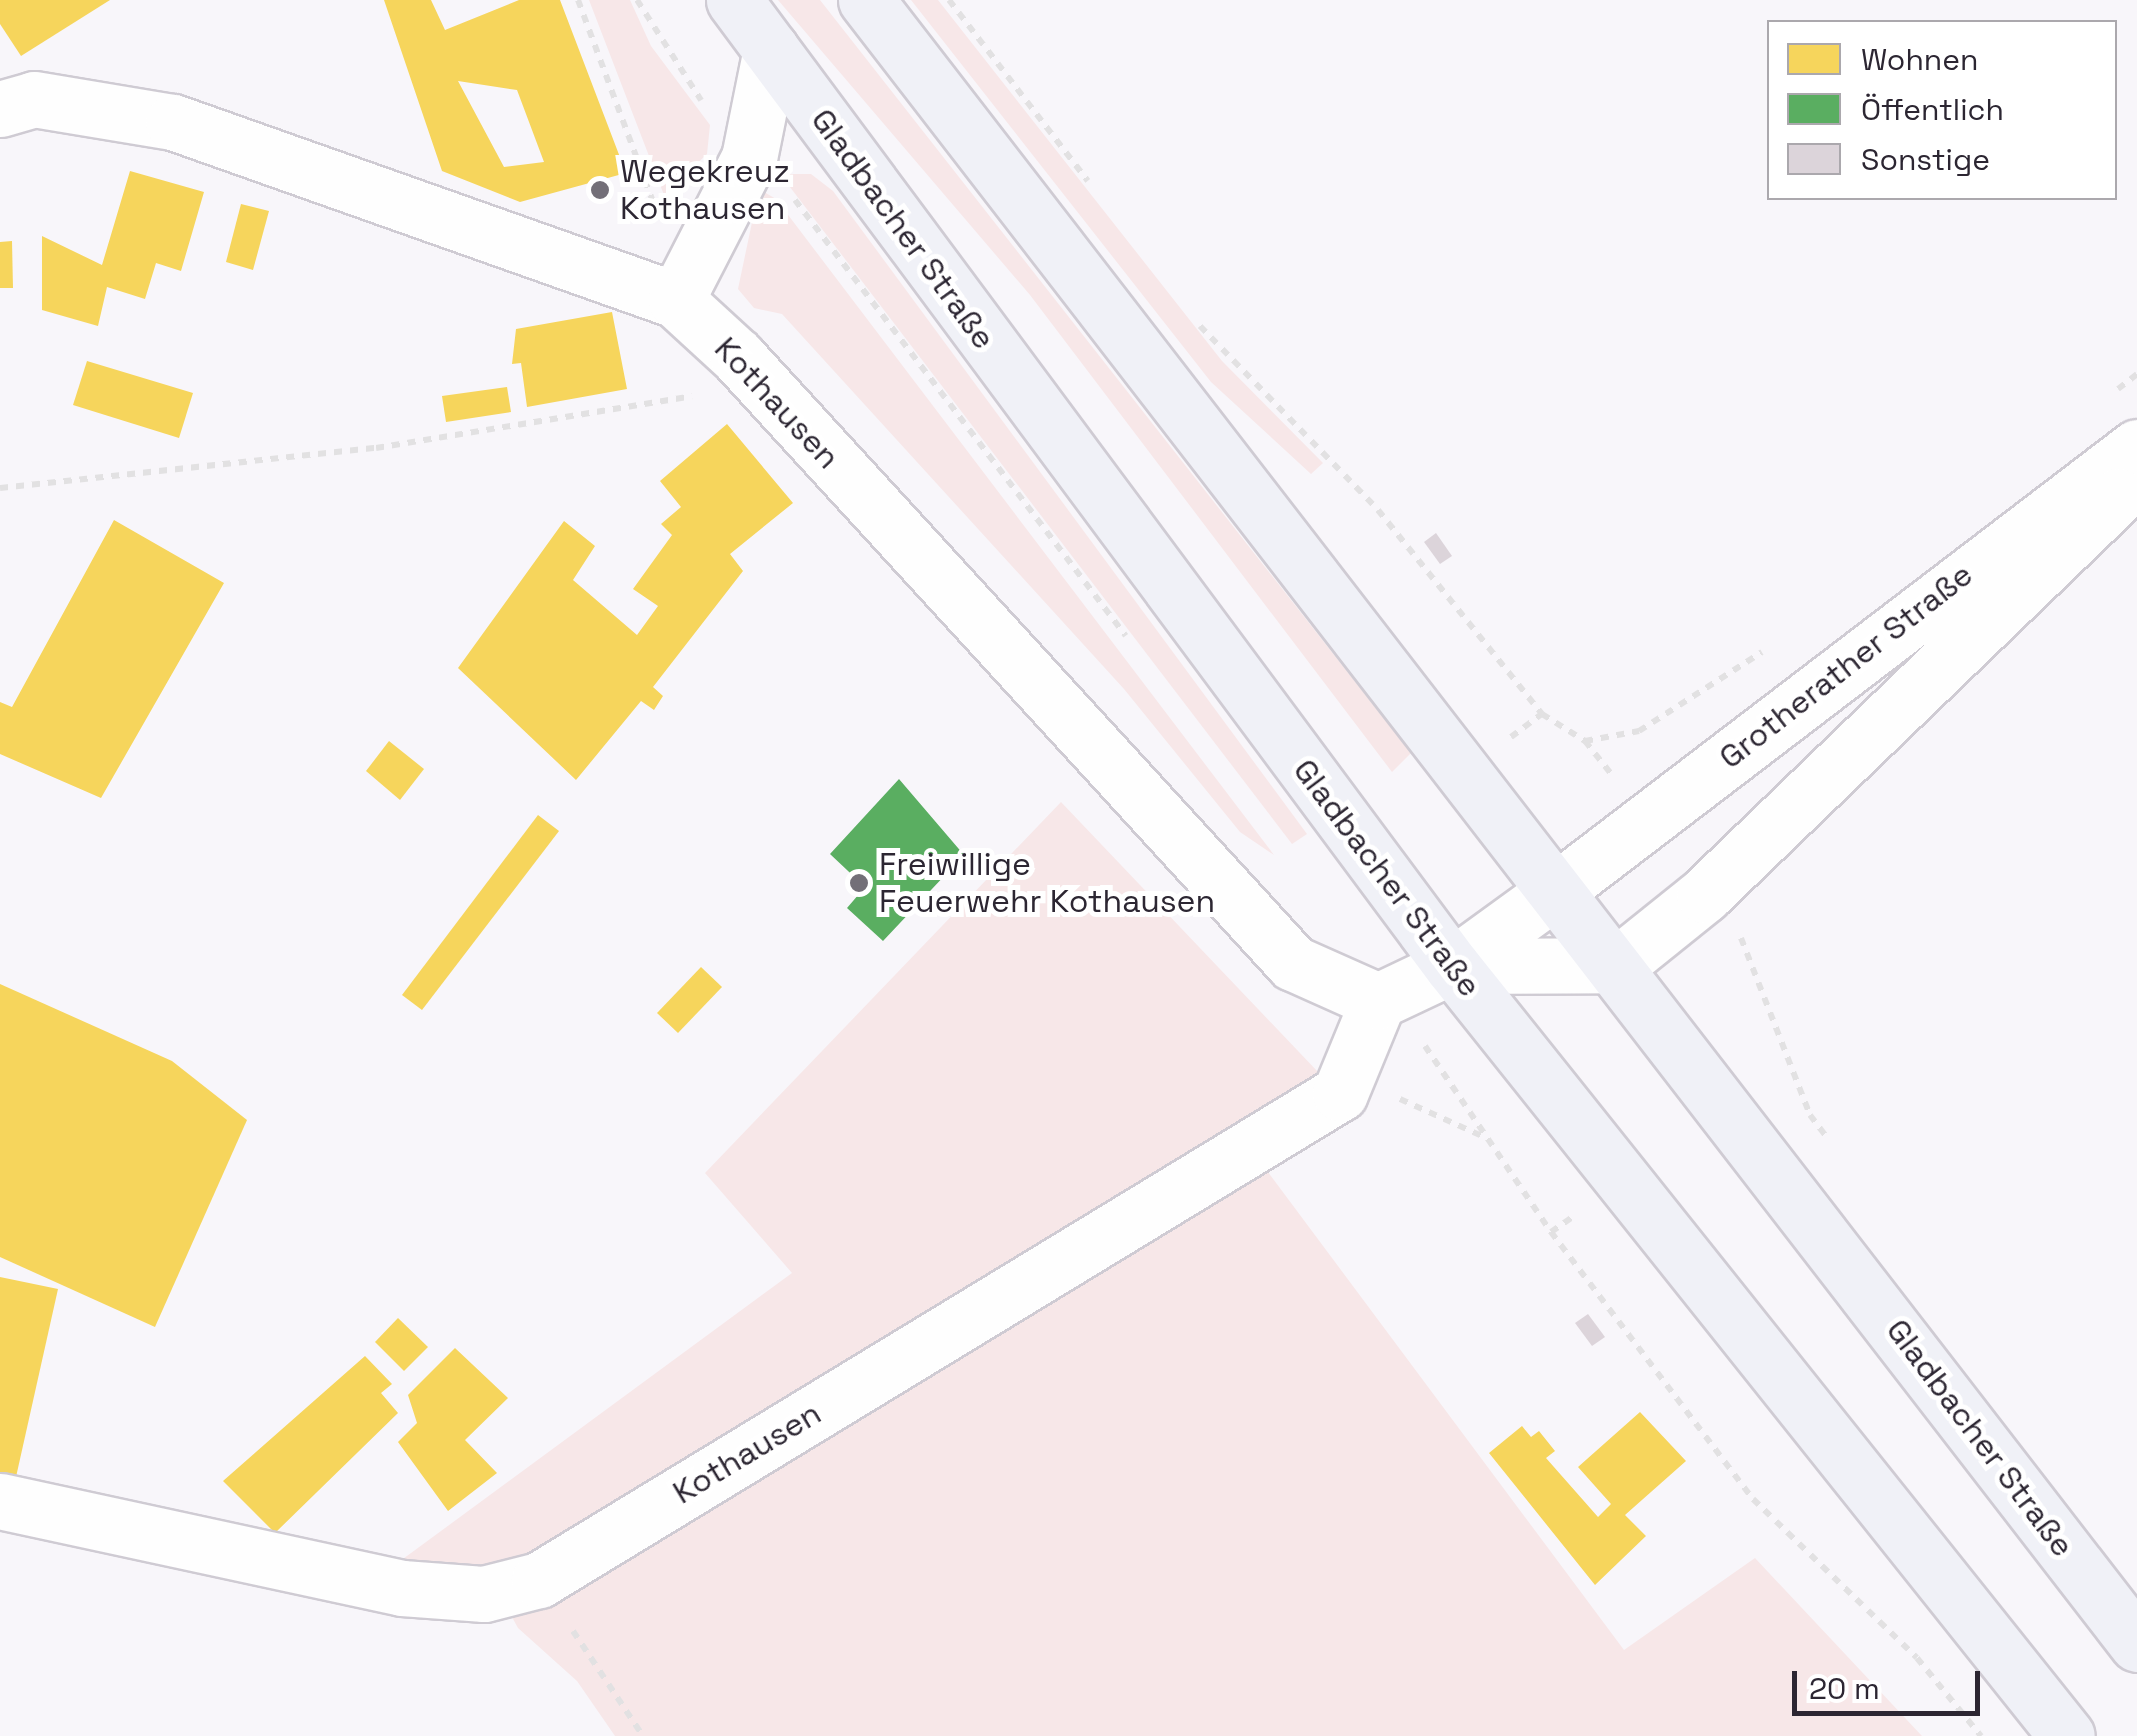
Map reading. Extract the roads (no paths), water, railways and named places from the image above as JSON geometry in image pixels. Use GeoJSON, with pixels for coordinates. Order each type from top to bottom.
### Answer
{"type":"FeatureCollection","features":[{"type":"Feature","properties":{"kind":"main road","name":"Gladbacher Straße"},"geometry":{"type":"LineString","coordinates":[[734,0],[1452,966],[2068,1736]]}},
{"type":"Feature","properties":{"kind":"main road","name":"Gladbacher Straße"},"geometry":{"type":"LineString","coordinates":[[866,0],[1618,965],[2137,1644]]}},
{"type":"Feature","properties":{"kind":"street"},"geometry":{"type":"LineString","coordinates":[[676,300],[749,158],[771,49]]}},
{"type":"Feature","properties":{"kind":"street","name":"Kothausen"},"geometry":{"type":"LineString","coordinates":[[0,109],[34,99],[174,122],[676,300],[760,381],[1293,963],[1385,998],[1340,1093],[538,1580],[484,1594],[402,1588],[0,1502]]}},
{"type":"Feature","properties":{"kind":"street","name":"Grotherather Straße"},"geometry":{"type":"LineString","coordinates":[[1452,966],[2137,447]]}},
{"type":"Feature","properties":{"kind":"street","name":"Grotherather Straße"},"geometry":{"type":"LineString","coordinates":[[1618,965],[1704,895],[2137,478]]}},
{"type":"Feature","properties":{"kind":"street"},"geometry":{"type":"LineString","coordinates":[[1385,998],[1452,966],[1618,965]]}},
{"type":"Feature","properties":{"kind":"place","name":"Wegekreuz Kothausen"},"geometry":{"type":"Point","coordinates":[600,190]}},
{"type":"Feature","properties":{"kind":"place","name":"Freiwillige Feuerwehr Kothausen"},"geometry":{"type":"Point","coordinates":[859,883]}}]}
